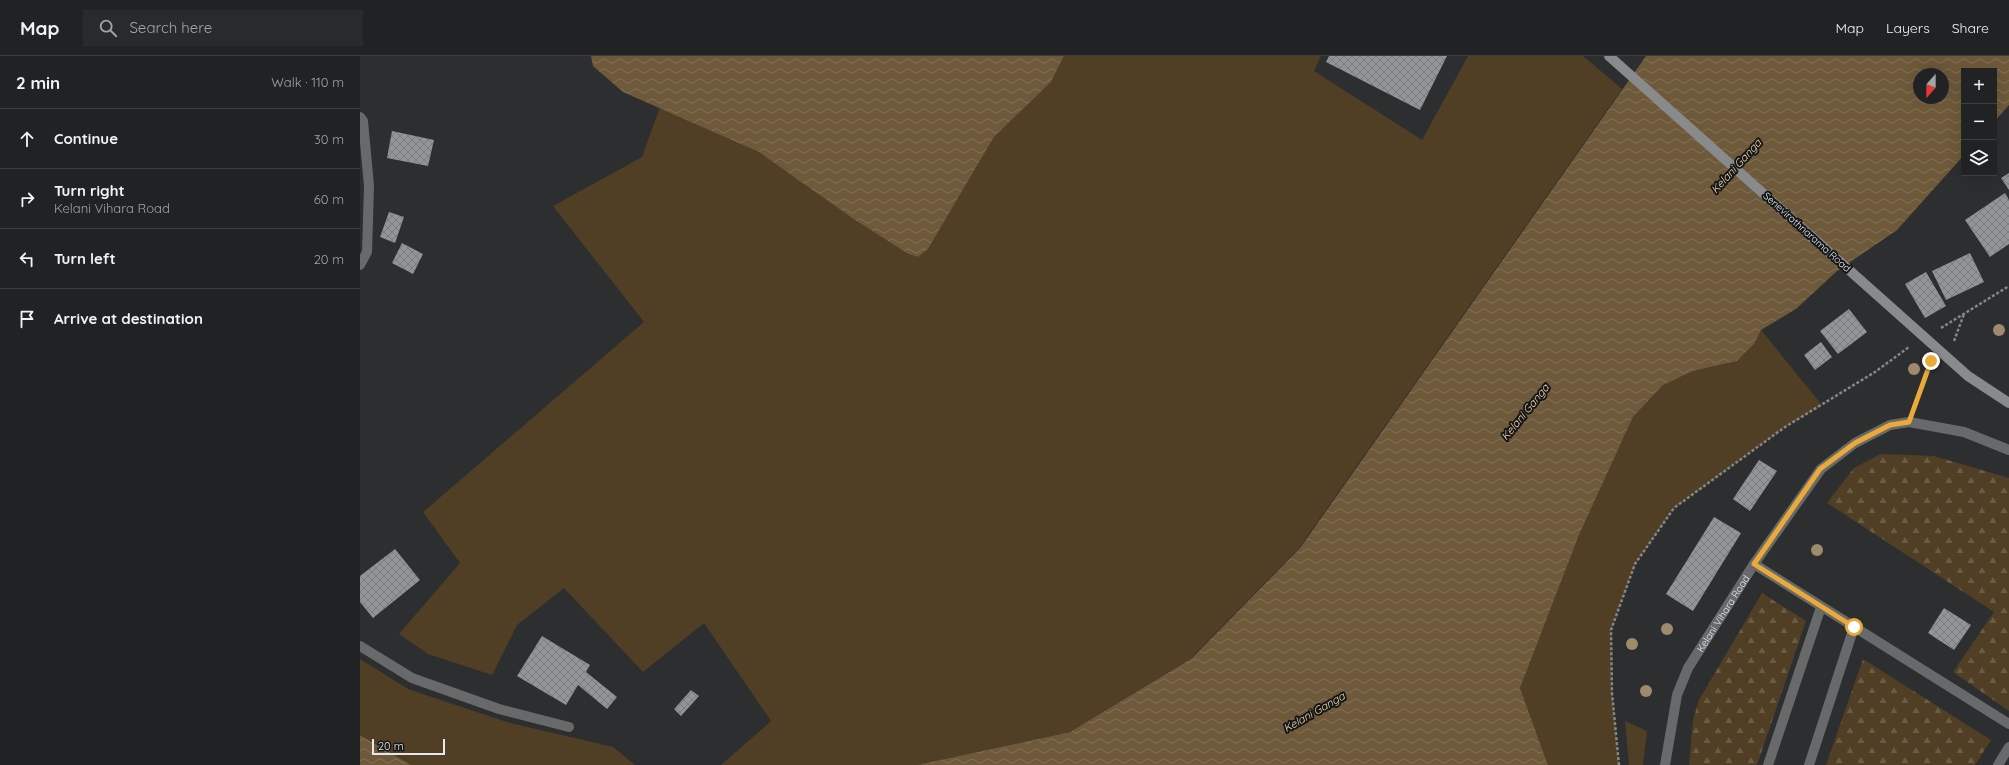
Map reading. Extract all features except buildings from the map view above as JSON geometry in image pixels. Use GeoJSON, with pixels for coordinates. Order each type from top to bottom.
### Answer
{"type":"FeatureCollection","features":[{"type":"Feature","properties":{"kind":"street","name":"Senevirathnarama Road"},"geometry":{"type":"LineString","coordinates":[[1609,56],[1968,376],[2009,403]]}},
{"type":"Feature","properties":{"kind":"street"},"geometry":{"type":"LineString","coordinates":[[360,117],[363,121],[369,186],[367,252],[360,265]]}},
{"type":"Feature","properties":{"kind":"street","name":"Kelani Vihara Road"},"geometry":{"type":"LineString","coordinates":[[1665,765],[1677,696],[1688,668],[1754,564],[1820,469],[1855,443],[1890,425],[1909,422],[1964,432],[2009,450]]}},
{"type":"Feature","properties":{"kind":"street"},"geometry":{"type":"LineString","coordinates":[[1754,564],[2009,724]]}},
{"type":"Feature","properties":{"kind":"street"},"geometry":{"type":"LineString","coordinates":[[1768,765],[1822,606]]}},
{"type":"Feature","properties":{"kind":"street"},"geometry":{"type":"LineString","coordinates":[[1809,765],[1854,627]]}},
{"type":"Feature","properties":{"kind":"street"},"geometry":{"type":"LineString","coordinates":[[360,646],[412,678],[499,709],[569,727]]}},
{"type":"Feature","properties":{"kind":"street"},"geometry":{"type":"LineString","coordinates":[[1998,765],[2009,747]]}},
{"type":"Feature","properties":{"kind":"path"},"geometry":{"type":"LineString","coordinates":[[1944,326],[2009,286]]}},
{"type":"Feature","properties":{"kind":"path"},"geometry":{"type":"LineString","coordinates":[[1953,345],[1964,313]]}},
{"type":"Feature","properties":{"kind":"path"},"geometry":{"type":"LineString","coordinates":[[1619,765],[1612,693],[1611,630],[1635,564],[1674,508],[1785,427],[1875,372],[1908,348]]}},
{"type":"Feature","properties":{"kind":"path"},"geometry":{"type":"LineString","coordinates":[[1909,422],[1931,361]]}},
{"type":"Feature","properties":{"kind":"green space"},"geometry":{"type":"Polygon","coordinates":[[[1064,56],[1321,56],[1314,71],[1422,140],[1468,56],[1583,56],[1622,89],[1299,548],[1191,658],[1070,732],[917,765],[721,765],[771,721],[704,623],[643,672],[564,588],[517,625],[492,675],[428,654],[399,634],[460,563],[423,512],[644,322],[553,206],[642,157],[660,107],[759,152],[852,218],[908,254],[918,257],[928,249],[994,137],[1051,82],[1064,56]]]}},
{"type":"Feature","properties":{"kind":"green space"},"geometry":{"type":"Polygon","coordinates":[[[1761,330],[1822,405],[1785,427],[1674,508],[1635,564],[1611,630],[1612,693],[1619,765],[1548,765],[1520,688],[1579,535],[1633,417],[1663,385],[1693,371],[1737,361],[1754,344],[1761,330]]]}},
{"type":"Feature","properties":{"kind":"green space"},"geometry":{"type":"Polygon","coordinates":[[[1881,454],[1934,456],[2009,478],[2009,711],[1953,672],[1994,612],[1827,503],[1854,468],[1881,454]]]}},
{"type":"Feature","properties":{"kind":"green space"},"geometry":{"type":"Polygon","coordinates":[[[1762,593],[1806,621],[1757,765],[1689,765],[1693,720],[1699,700],[1762,593]]]}},
{"type":"Feature","properties":{"kind":"green space"},"geometry":{"type":"Polygon","coordinates":[[[360,659],[408,689],[510,723],[613,747],[635,765],[411,765],[360,735],[360,659]]]}},
{"type":"Feature","properties":{"kind":"green space"},"geometry":{"type":"Polygon","coordinates":[[[1863,659],[1991,740],[1975,765],[1826,765],[1863,659]]]}},
{"type":"Feature","properties":{"kind":"green space"},"geometry":{"type":"Polygon","coordinates":[[[1625,721],[1647,731],[1643,765],[1629,765],[1625,721]]]}},
{"type":"Feature","properties":{"kind":"water"},"geometry":{"type":"Polygon","coordinates":[[[591,56],[1064,56],[1051,82],[994,137],[928,249],[918,257],[908,254],[852,218],[759,152],[623,92],[593,66],[591,56]]]}},
{"type":"Feature","properties":{"kind":"water","name":"Kelani Ganga"},"geometry":{"type":"Polygon","coordinates":[[[1646,56],[2009,56],[2009,105],[1997,119],[1997,68],[1961,68],[1961,158],[1897,230],[1837,271],[1796,309],[1761,330],[1754,344],[1737,361],[1693,371],[1663,385],[1633,417],[1579,535],[1520,688],[1548,765],[917,765],[1070,732],[1192,658],[1300,548],[1646,56]]]}},
{"type":"Feature","properties":{"kind":"water"},"geometry":{"type":"Polygon","coordinates":[[[360,735],[411,765],[360,765],[360,735]]]}},
{"type":"Feature","properties":{"kind":"route"},"geometry":{"type":"LineString","coordinates":[[1854,627],[1754,564],[1820,469],[1855,443],[1890,425],[1909,422],[1931,361]]}}]}
